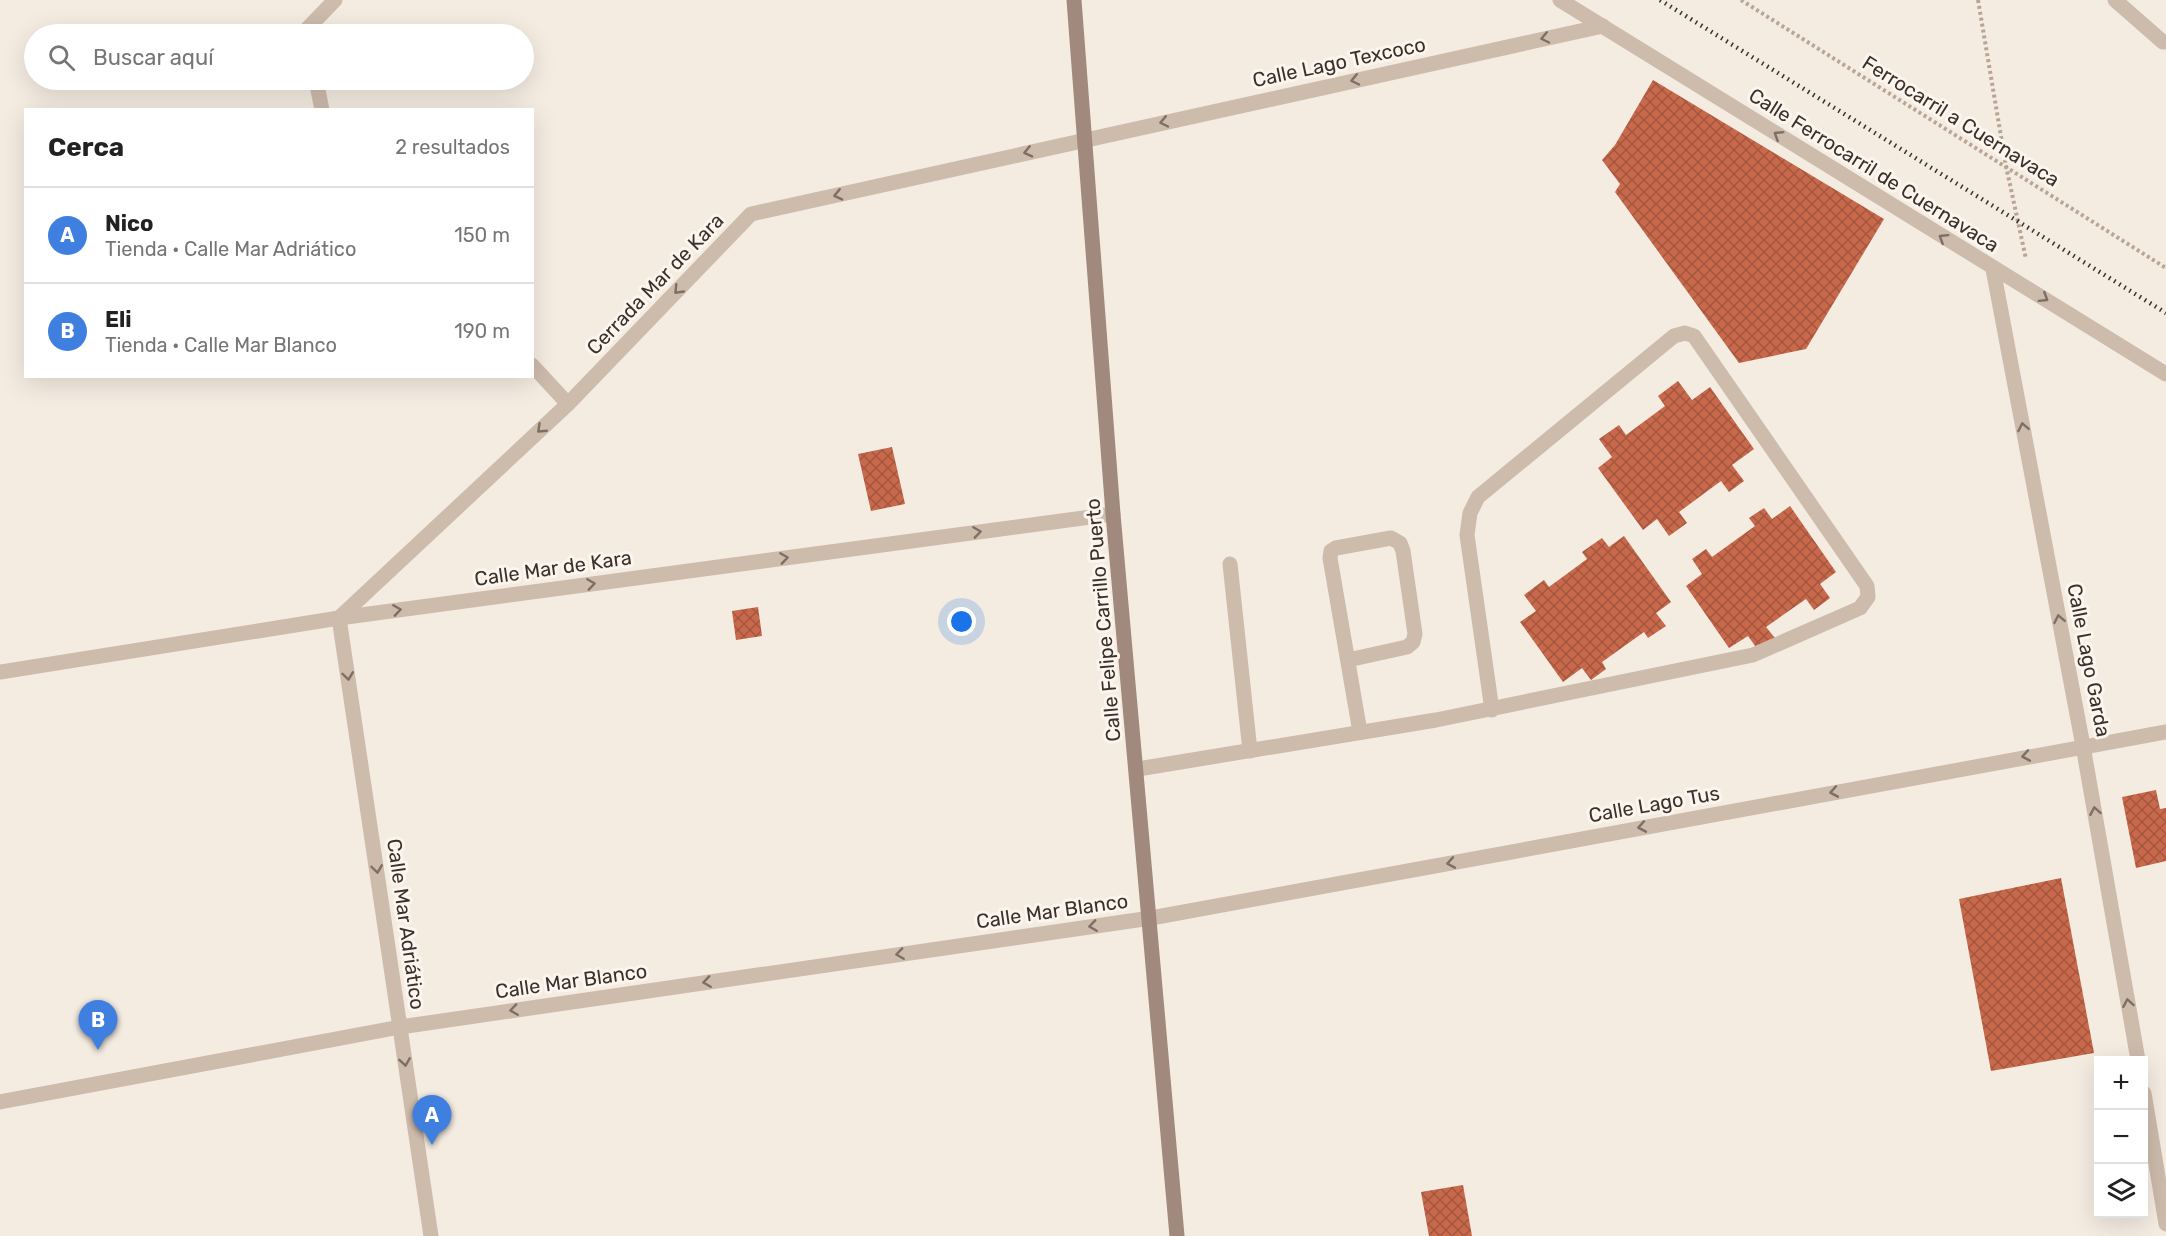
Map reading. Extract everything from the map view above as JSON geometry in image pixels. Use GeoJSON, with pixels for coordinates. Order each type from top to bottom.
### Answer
{"type":"FeatureCollection","features":[{"type":"Feature","properties":{"kind":"street"},"geometry":{"type":"LineString","coordinates":[[312,24],[335,0]]}},
{"type":"Feature","properties":{"kind":"street","name":"Calle Felipe Carrillo Puerto"},"geometry":{"type":"LineString","coordinates":[[1074,0],[1113,514],[1138,769],[1177,1236]]}},
{"type":"Feature","properties":{"kind":"street","name":"Calle Ferrocarril de Cuernavaca"},"geometry":{"type":"LineString","coordinates":[[1560,0],[2166,374]]}},
{"type":"Feature","properties":{"kind":"street"},"geometry":{"type":"LineString","coordinates":[[2115,0],[2163,42]]}},
{"type":"Feature","properties":{"kind":"street","name":"Calle Lago Texcoco"},"geometry":{"type":"LineString","coordinates":[[1086,139],[1602,26]]}},
{"type":"Feature","properties":{"kind":"street"},"geometry":{"type":"LineString","coordinates":[[318,90],[322,108]]}},
{"type":"Feature","properties":{"kind":"street","name":"Cerrada Mar de Kara"},"geometry":{"type":"LineString","coordinates":[[339,618],[568,404],[751,214],[1086,139]]}},
{"type":"Feature","properties":{"kind":"street","name":"Calle Lago Garda"},"geometry":{"type":"LineString","coordinates":[[1993,269],[2083,746],[2137,1056]]}},
{"type":"Feature","properties":{"kind":"street"},"geometry":{"type":"LineString","coordinates":[[1138,769],[1492,710],[1753,655],[1860,608],[1868,597],[1867,586],[1694,336],[1684,333],[1674,336],[1478,497],[1470,513],[1467,535],[1492,710]]}},
{"type":"Feature","properties":{"kind":"street"},"geometry":{"type":"LineString","coordinates":[[534,367],[568,404]]}},
{"type":"Feature","properties":{"kind":"street","name":"Calle Mar de Kara"},"geometry":{"type":"LineString","coordinates":[[0,672],[339,618],[1113,514]]}},
{"type":"Feature","properties":{"kind":"street"},"geometry":{"type":"LineString","coordinates":[[1348,660],[1407,647],[1413,642],[1415,634],[1403,550],[1400,543],[1392,538],[1336,548],[1331,551],[1348,660],[1360,732]]}},
{"type":"Feature","properties":{"kind":"street"},"geometry":{"type":"LineString","coordinates":[[1230,564],[1250,751]]}},
{"type":"Feature","properties":{"kind":"street","name":"Calle Mar Adriático"},"geometry":{"type":"LineString","coordinates":[[339,618],[431,1236]]}},
{"type":"Feature","properties":{"kind":"street","name":"Calle Lago Tus"},"geometry":{"type":"LineString","coordinates":[[1151,918],[2166,732]]}},
{"type":"Feature","properties":{"kind":"street","name":"Calle Mar Blanco"},"geometry":{"type":"LineString","coordinates":[[0,1102],[400,1027],[1151,918]]}},
{"type":"Feature","properties":{"kind":"street"},"geometry":{"type":"LineString","coordinates":[[2147,1110],[2166,1224]]}},
{"type":"Feature","properties":{"kind":"path","name":"Ferrocarril a Cuernavaca"},"geometry":{"type":"LineString","coordinates":[[1741,0],[2166,267]]}},
{"type":"Feature","properties":{"kind":"path"},"geometry":{"type":"LineString","coordinates":[[1978,0],[2006,166],[2033,292]]}},
{"type":"Feature","properties":{"kind":"building"},"geometry":{"type":"Polygon","coordinates":[[[1653,80],[1884,219],[1806,349],[1739,363],[1615,192],[1620,184],[1602,160],[1615,145],[1653,80]]]}},
{"type":"Feature","properties":{"kind":"building"},"geometry":{"type":"Polygon","coordinates":[[[1678,381],[1692,400],[1710,387],[1754,449],[1732,465],[1744,481],[1729,492],[1721,481],[1679,512],[1687,523],[1669,536],[1657,519],[1643,530],[1598,468],[1612,457],[1599,439],[1619,425],[1626,435],[1665,406],[1658,396],[1678,381]]]}},
{"type":"Feature","properties":{"kind":"building"},"geometry":{"type":"Polygon","coordinates":[[[892,447],[905,504],[871,511],[858,454],[892,447]]]}},
{"type":"Feature","properties":{"kind":"building"},"geometry":{"type":"Polygon","coordinates":[[[1790,506],[1836,572],[1820,584],[1830,598],[1814,610],[1806,599],[1766,627],[1775,638],[1758,650],[1748,636],[1729,648],[1686,586],[1702,574],[1692,559],[1706,549],[1712,557],[1755,526],[1749,518],[1764,508],[1772,519],[1790,506]]]}},
{"type":"Feature","properties":{"kind":"building"},"geometry":{"type":"Polygon","coordinates":[[[1624,536],[1671,602],[1656,613],[1666,626],[1648,638],[1644,632],[1602,662],[1606,669],[1591,680],[1582,668],[1563,682],[1520,622],[1536,611],[1524,595],[1544,580],[1549,587],[1587,559],[1582,552],[1602,538],[1609,547],[1624,536]]]}},
{"type":"Feature","properties":{"kind":"building"},"geometry":{"type":"Polygon","coordinates":[[[758,607],[762,636],[736,640],[732,611],[758,607]]]}},
{"type":"Feature","properties":{"kind":"building"},"geometry":{"type":"Polygon","coordinates":[[[2156,790],[2160,809],[2166,808],[2166,861],[2136,868],[2122,797],[2156,790]]]}},
{"type":"Feature","properties":{"kind":"building"},"geometry":{"type":"Polygon","coordinates":[[[2061,878],[2094,1053],[1991,1071],[1959,899],[2061,878]]]}},
{"type":"Feature","properties":{"kind":"building"},"geometry":{"type":"Polygon","coordinates":[[[1463,1185],[1472,1236],[1429,1236],[1421,1192],[1463,1185]]]}},
{"type":"Feature","properties":{"kind":"railway"},"geometry":{"type":"LineString","coordinates":[[1660,0],[2166,313]]}},
{"type":"Feature","properties":{"kind":"place","name":"Eli"},"geometry":{"type":"Point","coordinates":[98,1050]}},
{"type":"Feature","properties":{"kind":"place","name":"Nico"},"geometry":{"type":"Point","coordinates":[432,1145]}}]}
